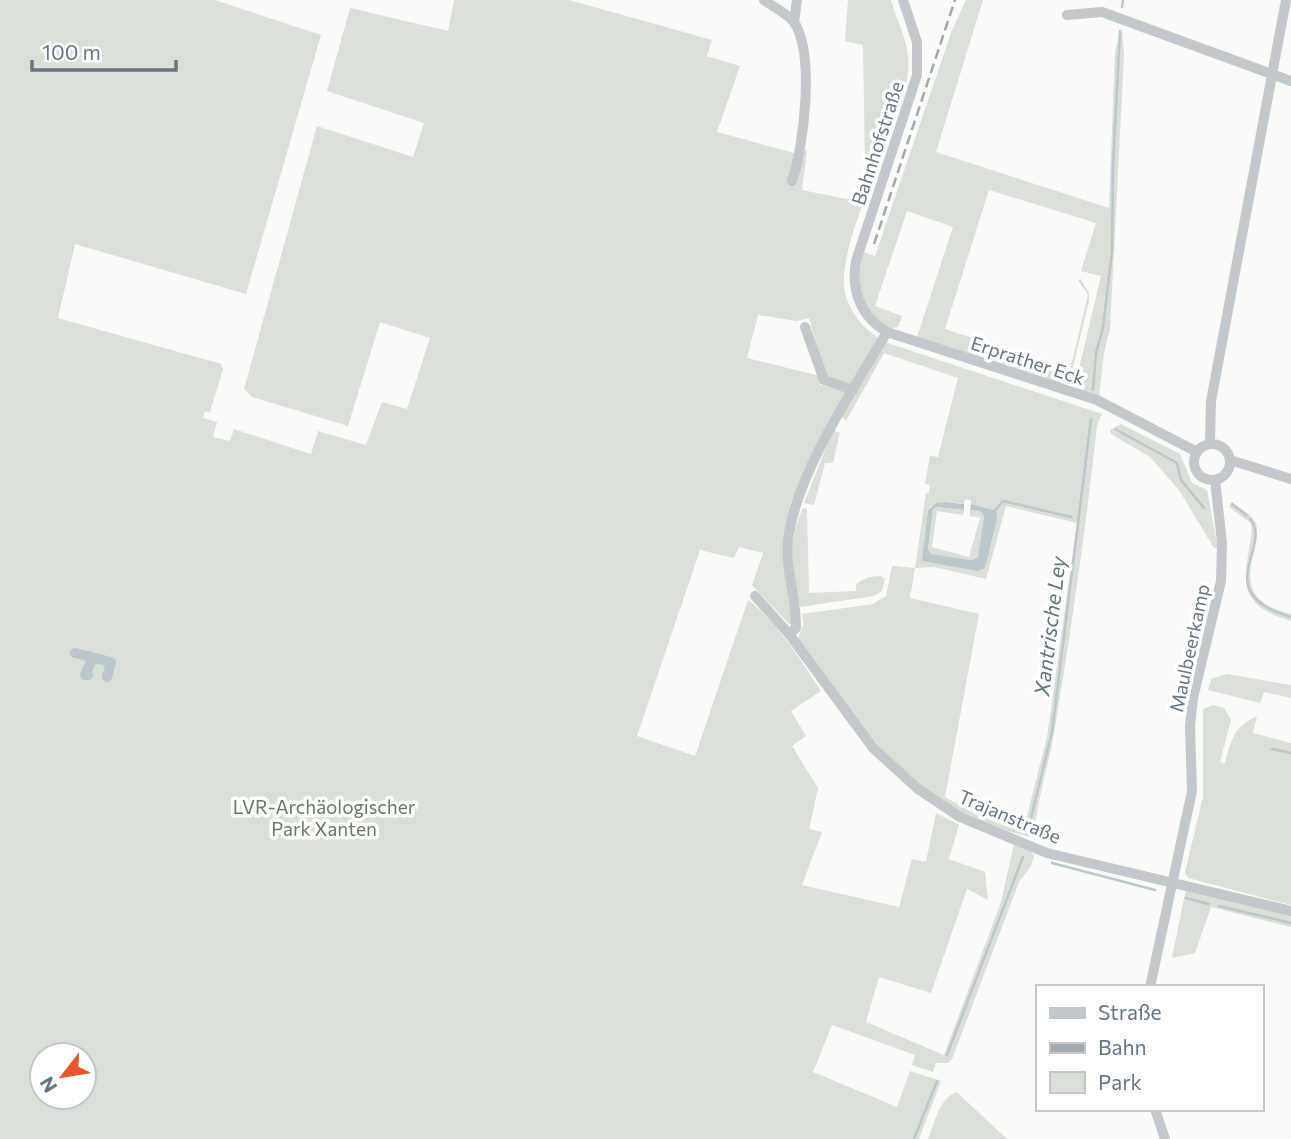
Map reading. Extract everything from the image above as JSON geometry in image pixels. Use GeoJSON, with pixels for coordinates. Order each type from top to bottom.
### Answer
{"type":"FeatureCollection","features":[{"type":"Feature","properties":{"kind":"street"},"geometry":{"type":"LineString","coordinates":[[764,0],[794,22]]}},
{"type":"Feature","properties":{"kind":"street"},"geometry":{"type":"LineString","coordinates":[[792,181],[800,158],[805,57],[794,22],[797,0]]}},
{"type":"Feature","properties":{"kind":"street","name":"Bahnhofstraße"},"geometry":{"type":"LineString","coordinates":[[857,296],[854,283],[856,261],[917,75],[917,42],[903,0]]}},
{"type":"Feature","properties":{"kind":"street"},"geometry":{"type":"LineString","coordinates":[[1210,444],[1211,401],[1286,0]]}},
{"type":"Feature","properties":{"kind":"street"},"geometry":{"type":"LineString","coordinates":[[1067,15],[1102,12],[1291,81]]}},
{"type":"Feature","properties":{"kind":"street","name":"Erprather Eck"},"geometry":{"type":"LineString","coordinates":[[857,296],[869,318],[887,332],[1097,400],[1197,452]]}},
{"type":"Feature","properties":{"kind":"street"},"geometry":{"type":"LineString","coordinates":[[805,327],[824,380],[853,390]]}},
{"type":"Feature","properties":{"kind":"street"},"geometry":{"type":"LineString","coordinates":[[789,634],[796,628],[796,612],[787,570],[789,533],[810,472],[887,332]]}},
{"type":"Feature","properties":{"kind":"street"},"geometry":{"type":"LineString","coordinates":[[1210,444],[1224,448],[1230,460],[1227,473],[1215,480],[1202,477],[1197,472],[1194,459],[1197,452],[1210,444]]}},
{"type":"Feature","properties":{"kind":"street"},"geometry":{"type":"LineString","coordinates":[[1230,460],[1291,479]]}},
{"type":"Feature","properties":{"kind":"street","name":"Maulbeerkamp"},"geometry":{"type":"LineString","coordinates":[[1150,985],[1192,791],[1190,726],[1193,698],[1223,562],[1215,480]]}},
{"type":"Feature","properties":{"kind":"street","name":"Trajanstraße"},"geometry":{"type":"LineString","coordinates":[[755,596],[789,634],[873,748],[893,769],[960,817],[1047,853],[1291,911]]}},
{"type":"Feature","properties":{"kind":"street"},"geometry":{"type":"LineString","coordinates":[[1156,1111],[1164,1139]]}},
{"type":"Feature","properties":{"kind":"green space","name":"LVR-Archäologischer Park Xanten"},"geometry":{"type":"Polygon","coordinates":[[[0,0],[215,0],[321,35],[246,294],[75,244],[58,318],[221,364],[223,369],[210,412],[205,411],[203,418],[217,422],[213,437],[230,441],[234,429],[311,454],[318,431],[366,445],[382,402],[407,409],[430,338],[380,322],[348,426],[252,397],[244,389],[317,126],[413,157],[424,123],[327,91],[350,8],[448,31],[454,0],[569,0],[712,40],[707,56],[740,66],[717,132],[794,153],[807,150],[802,190],[856,201],[865,167],[863,45],[845,41],[848,0],[891,0],[906,43],[908,72],[894,124],[858,217],[844,272],[845,293],[850,307],[863,325],[880,339],[851,386],[826,378],[809,318],[797,321],[758,315],[747,358],[816,375],[822,379],[820,385],[845,392],[815,451],[783,552],[793,624],[789,624],[752,585],[763,553],[739,547],[734,558],[700,550],[637,736],[695,756],[748,600],[769,619],[821,691],[791,711],[806,736],[792,746],[818,788],[809,829],[822,832],[802,885],[899,907],[912,859],[926,862],[936,813],[959,825],[949,859],[985,872],[988,900],[967,889],[931,993],[879,977],[866,1022],[944,1055],[1001,902],[1014,844],[1030,849],[1034,856],[1031,866],[1019,882],[952,1059],[948,1063],[936,1063],[933,1072],[912,1065],[915,1055],[832,1025],[813,1072],[897,1107],[910,1071],[941,1081],[919,1139],[0,1139],[0,0]]]}},
{"type":"Feature","properties":{"kind":"green space"},"geometry":{"type":"Polygon","coordinates":[[[966,0],[983,0],[936,152],[1109,208],[1115,51],[1122,28],[1124,55],[1110,329],[1099,396],[1084,392],[1077,377],[1101,276],[1081,271],[1096,223],[989,190],[945,329],[1070,370],[1088,295],[1078,280],[1081,280],[1089,293],[1089,301],[1071,375],[1058,384],[917,337],[953,227],[907,211],[875,306],[902,316],[898,327],[890,329],[865,305],[859,276],[863,252],[875,256],[952,30],[966,0]]]}},
{"type":"Feature","properties":{"kind":"green space"},"geometry":{"type":"Polygon","coordinates":[[[885,342],[1102,414],[1097,425],[1083,541],[1052,746],[1037,811],[1034,838],[970,818],[942,803],[917,784],[894,763],[853,716],[798,639],[803,625],[802,614],[873,604],[886,596],[892,566],[915,568],[926,493],[929,493],[930,485],[925,484],[930,456],[938,457],[958,378],[884,353],[846,421],[842,417],[885,342]],[[965,499],[964,504],[940,502],[928,509],[923,561],[985,568],[996,512],[971,504],[971,500],[965,499]],[[1006,506],[986,579],[934,567],[915,568],[910,598],[979,614],[945,797],[975,814],[1019,830],[1027,816],[1047,737],[1077,523],[1006,506]]]}},
{"type":"Feature","properties":{"kind":"green space"},"geometry":{"type":"Polygon","coordinates":[[[1121,424],[1180,454],[1192,483],[1207,490],[1218,548],[1214,548],[1179,490],[1150,457],[1111,434],[1110,430],[1121,424]]]}},
{"type":"Feature","properties":{"kind":"green space"},"geometry":{"type":"Polygon","coordinates":[[[833,430],[840,433],[833,463],[825,463],[814,505],[804,503],[833,430]]]}},
{"type":"Feature","properties":{"kind":"green space"},"geometry":{"type":"Polygon","coordinates":[[[1232,502],[1252,518],[1257,527],[1251,564],[1251,585],[1260,600],[1291,614],[1291,621],[1259,606],[1249,591],[1246,570],[1251,523],[1229,507],[1232,502]]]}},
{"type":"Feature","properties":{"kind":"green space"},"geometry":{"type":"Polygon","coordinates":[[[937,507],[964,510],[963,515],[937,511],[932,547],[969,557],[980,518],[970,516],[970,510],[980,511],[984,516],[978,557],[972,560],[931,554],[928,549],[933,509],[937,507]]]}},
{"type":"Feature","properties":{"kind":"green space"},"geometry":{"type":"Polygon","coordinates":[[[803,508],[807,509],[809,593],[856,591],[856,584],[868,577],[881,576],[885,579],[882,591],[874,596],[800,607],[792,557],[794,534],[803,508]]]}},
{"type":"Feature","properties":{"kind":"green space"},"geometry":{"type":"Polygon","coordinates":[[[1227,674],[1291,685],[1291,698],[1264,692],[1260,703],[1208,690],[1211,679],[1227,674]]]}},
{"type":"Feature","properties":{"kind":"green space"},"geometry":{"type":"Polygon","coordinates":[[[1213,705],[1224,708],[1231,720],[1220,762],[1225,763],[1238,730],[1257,716],[1253,733],[1291,743],[1291,905],[1188,878],[1185,872],[1203,797],[1203,709],[1213,705]]]}},
{"type":"Feature","properties":{"kind":"green space"},"geometry":{"type":"Polygon","coordinates":[[[1186,889],[1291,915],[1291,927],[1211,907],[1195,953],[1172,958],[1186,889]]]}},
{"type":"Feature","properties":{"kind":"green space"},"geometry":{"type":"Polygon","coordinates":[[[957,1092],[1007,1139],[928,1139],[942,1105],[957,1092]]]}},
{"type":"Feature","properties":{"kind":"shaded area"},"geometry":{"type":"Polygon","coordinates":[[[936,503],[964,504],[964,510],[937,507],[933,509],[928,549],[931,554],[972,560],[978,557],[984,516],[980,511],[970,510],[971,504],[996,511],[997,518],[985,568],[978,571],[922,561],[928,510],[936,503]]]}},
{"type":"Feature","properties":{"kind":"waterway","name":"Xantrische Ley"},"geometry":{"type":"LineString","coordinates":[[1122,7],[1123,0]]}},
{"type":"Feature","properties":{"kind":"waterway","name":"Xantrische Ley"},"geometry":{"type":"LineString","coordinates":[[1093,390],[1112,251],[1120,31]]}},
{"type":"Feature","properties":{"kind":"waterway","name":"Xantrische Ley"},"geometry":{"type":"LineString","coordinates":[[1027,834],[1052,732],[1091,419]]}},
{"type":"Feature","properties":{"kind":"waterway"},"geometry":{"type":"LineString","coordinates":[[1115,429],[1177,463],[1181,480],[1204,508]]}},
{"type":"Feature","properties":{"kind":"waterway"},"geometry":{"type":"LineString","coordinates":[[993,513],[1003,501],[1071,517]]}},
{"type":"Feature","properties":{"kind":"waterway"},"geometry":{"type":"LineString","coordinates":[[1232,504],[1246,515]]}},
{"type":"Feature","properties":{"kind":"waterway"},"geometry":{"type":"LineString","coordinates":[[1250,519],[1255,531],[1255,543],[1247,583],[1253,595],[1266,607],[1291,617]]}},
{"type":"Feature","properties":{"kind":"waterway"},"geometry":{"type":"LineString","coordinates":[[75,653],[111,662],[107,677]]}},
{"type":"Feature","properties":{"kind":"waterway"},"geometry":{"type":"LineString","coordinates":[[88,675],[85,675],[91,662],[89,656]]}},
{"type":"Feature","properties":{"kind":"waterway"},"geometry":{"type":"LineString","coordinates":[[1272,749],[1291,753]]}},
{"type":"Feature","properties":{"kind":"waterway","name":"Xantrische Ley"},"geometry":{"type":"LineString","coordinates":[[947,1055],[1023,857]]}},
{"type":"Feature","properties":{"kind":"waterway"},"geometry":{"type":"LineString","coordinates":[[1052,863],[1155,890]]}},
{"type":"Feature","properties":{"kind":"waterway"},"geometry":{"type":"LineString","coordinates":[[1186,898],[1209,904]]}},
{"type":"Feature","properties":{"kind":"waterway"},"geometry":{"type":"LineString","coordinates":[[1219,906],[1291,923]]}},
{"type":"Feature","properties":{"kind":"waterway","name":"Xantrische Ley"},"geometry":{"type":"LineString","coordinates":[[914,1139],[937,1081]]}},
{"type":"Feature","properties":{"kind":"railway"},"geometry":{"type":"LineString","coordinates":[[874,244],[955,0]]}}]}
